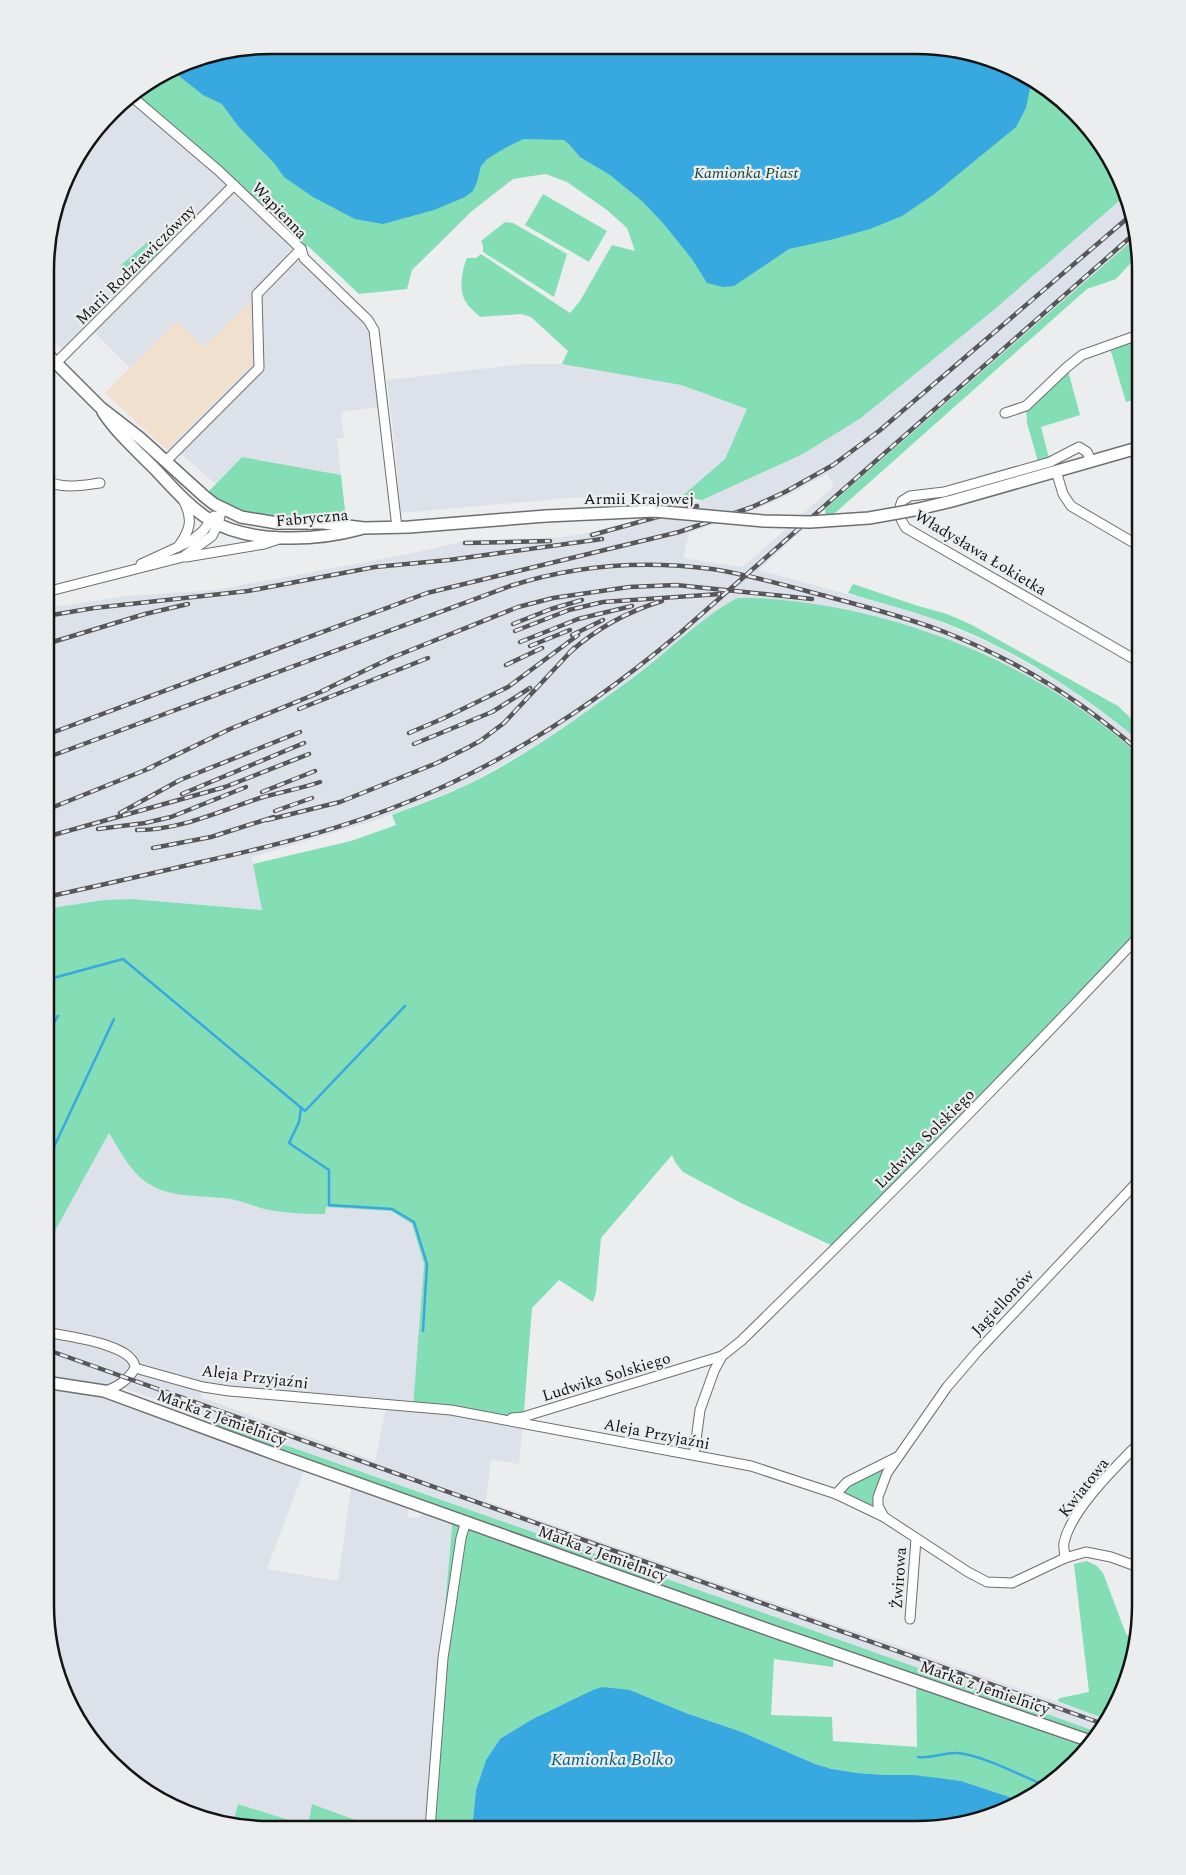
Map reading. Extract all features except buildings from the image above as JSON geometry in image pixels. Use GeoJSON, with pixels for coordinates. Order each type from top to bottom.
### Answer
{"type":"FeatureCollection","features":[{"type":"Feature","properties":{"kind":"main road","name":"Fabryczna"},"geometry":{"type":"LineString","coordinates":[[56,363],[100,407],[122,423],[204,496],[222,508],[241,517],[263,522],[340,524],[364,528]]}},
{"type":"Feature","properties":{"kind":"main road","name":"Fabryczna"},"geometry":{"type":"LineString","coordinates":[[100,407],[112,426],[180,496],[214,522],[248,534],[284,538],[344,533],[364,528]]}},
{"type":"Feature","properties":{"kind":"main road","name":"Armii Krajowej"},"geometry":{"type":"LineString","coordinates":[[364,528],[397,528],[546,516],[654,511],[764,521],[810,522],[862,518],[914,510],[1132,450]]}},
{"type":"Feature","properties":{"kind":"main road","name":"Marka z Jemielnicy"},"geometry":{"type":"LineString","coordinates":[[54,1383],[104,1391],[867,1664],[1086,1740]]}},
{"type":"Feature","properties":{"kind":"street","name":"Wapienna"},"geometry":{"type":"LineString","coordinates":[[136,100],[234,185],[301,249],[257,294],[259,368],[166,461]]}},
{"type":"Feature","properties":{"kind":"street","name":"Marii Rodziewiczówny"},"geometry":{"type":"LineString","coordinates":[[56,363],[234,185]]}},
{"type":"Feature","properties":{"kind":"street"},"geometry":{"type":"LineString","coordinates":[[301,249],[304,258],[368,320],[374,330],[397,528]]}},
{"type":"Feature","properties":{"kind":"street"},"geometry":{"type":"LineString","coordinates":[[1004,413],[1026,406],[1062,370],[1082,355],[1132,337]]}},
{"type":"Feature","properties":{"kind":"street","name":"Władysława Łokietka"},"geometry":{"type":"LineString","coordinates":[[1091,461],[1085,450],[1077,447],[1055,460],[944,492],[910,496],[902,501],[899,512],[900,518],[906,528],[1132,658]]}},
{"type":"Feature","properties":{"kind":"street"},"geometry":{"type":"LineString","coordinates":[[1056,471],[1063,494],[1071,506],[1132,542]]}},
{"type":"Feature","properties":{"kind":"street"},"geometry":{"type":"LineString","coordinates":[[54,484],[72,486],[100,483]]}},
{"type":"Feature","properties":{"kind":"street"},"geometry":{"type":"LineString","coordinates":[[178,547],[189,532],[190,521],[188,510],[180,496]]}},
{"type":"Feature","properties":{"kind":"street"},"geometry":{"type":"LineString","coordinates":[[184,557],[207,540],[222,508]]}},
{"type":"Feature","properties":{"kind":"street"},"geometry":{"type":"LineString","coordinates":[[130,570],[191,541],[214,522]]}},
{"type":"Feature","properties":{"kind":"street"},"geometry":{"type":"LineString","coordinates":[[54,590],[184,557],[264,544],[284,538]]}},
{"type":"Feature","properties":{"kind":"street","name":"Ludwika Solskiego"},"geometry":{"type":"LineString","coordinates":[[498,1418],[523,1417],[722,1356],[741,1341],[862,1223],[1132,944]]}},
{"type":"Feature","properties":{"kind":"street","name":"Jagiellonów"},"geometry":{"type":"LineString","coordinates":[[884,1517],[878,1506],[879,1490],[887,1473],[947,1387],[977,1352],[1132,1188]]}},
{"type":"Feature","properties":{"kind":"street"},"geometry":{"type":"LineString","coordinates":[[54,1334],[119,1349],[132,1358],[135,1368],[128,1378],[118,1386],[104,1391]]}},
{"type":"Feature","properties":{"kind":"street","name":"Ludwika Solskiego"},"geometry":{"type":"LineString","coordinates":[[694,1455],[700,1410],[722,1356]]}},
{"type":"Feature","properties":{"kind":"street","name":"Aleja Przyjaźni"},"geometry":{"type":"LineString","coordinates":[[135,1368],[203,1387],[229,1391],[451,1410],[751,1466],[836,1494],[884,1517],[975,1576],[993,1583],[1012,1583],[1065,1558],[1086,1552],[1111,1556],[1132,1565]]}},
{"type":"Feature","properties":{"kind":"street","name":"Kwiatowa"},"geometry":{"type":"LineString","coordinates":[[1065,1558],[1064,1544],[1070,1528],[1081,1510],[1094,1492],[1132,1451]]}},
{"type":"Feature","properties":{"kind":"street","name":"Jagiellonów"},"geometry":{"type":"LineString","coordinates":[[836,1494],[846,1482],[897,1457]]}},
{"type":"Feature","properties":{"kind":"street"},"geometry":{"type":"LineString","coordinates":[[431,1821],[443,1658],[458,1556],[466,1521]]}},
{"type":"Feature","properties":{"kind":"street","name":"Żwirowa"},"geometry":{"type":"LineString","coordinates":[[910,1619],[916,1539]]}},
{"type":"Feature","properties":{"kind":"shaded area"},"geometry":{"type":"Polygon","coordinates":[[[136,100],[219,171],[370,323],[379,407],[341,412],[344,438],[337,439],[341,475],[242,457],[216,483],[184,456],[168,449],[252,365],[251,300],[204,347],[177,321],[130,368],[91,329],[77,343],[62,349],[54,341],[54,255],[58,227],[65,200],[76,174],[98,138],[136,100]],[[158,237],[153,242],[143,244],[121,265],[121,274],[116,279],[121,287],[121,298],[175,244],[164,242],[158,237]]]}},
{"type":"Feature","properties":{"kind":"shaded area"},"geometry":{"type":"Polygon","coordinates":[[[1121,200],[1130,242],[825,509],[759,570],[924,615],[998,647],[1063,684],[1123,727],[1132,734],[1132,749],[1111,731],[1071,704],[996,660],[963,645],[923,630],[866,614],[803,602],[737,598],[695,627],[665,653],[604,699],[536,745],[469,784],[380,819],[252,857],[262,910],[132,899],[103,900],[54,908],[54,607],[126,596],[215,590],[408,554],[465,541],[560,537],[582,534],[648,518],[702,500],[803,454],[861,418],[995,309],[1121,200]],[[827,474],[787,496],[762,507],[689,533],[683,558],[741,567],[834,486],[827,474]]]}},
{"type":"Feature","properties":{"kind":"shaded area"},"geometry":{"type":"Polygon","coordinates":[[[251,300],[252,365],[167,450],[105,393],[177,320],[204,347],[251,300]]]}},
{"type":"Feature","properties":{"kind":"shaded area"},"geometry":{"type":"Polygon","coordinates":[[[522,364],[562,364],[681,385],[747,409],[725,459],[681,497],[628,493],[400,513],[387,380],[522,364]]]}},
{"type":"Feature","properties":{"kind":"shaded area"},"geometry":{"type":"Polygon","coordinates":[[[109,1133],[133,1171],[150,1185],[175,1193],[233,1199],[259,1208],[325,1214],[325,1206],[391,1211],[412,1224],[424,1264],[413,1406],[523,1423],[519,1464],[491,1459],[486,1501],[1100,1717],[1092,1730],[118,1386],[111,1390],[306,1465],[267,1569],[338,1581],[351,1488],[408,1508],[408,1517],[418,1518],[424,1513],[452,1524],[426,1821],[359,1821],[313,1804],[309,1821],[292,1821],[238,1804],[234,1818],[200,1810],[174,1799],[150,1785],[127,1768],[98,1737],[76,1701],[65,1675],[58,1648],[54,1620],[54,1233],[109,1133]],[[203,1388],[201,1397],[375,1461],[387,1404],[203,1388]]]}},
{"type":"Feature","properties":{"kind":"green space","name":"Kamionka Piast"},"geometry":{"type":"Polygon","coordinates":[[[255,54],[931,54],[959,58],[986,65],[1012,76],[1048,98],[1088,138],[1110,174],[1121,200],[995,309],[861,418],[803,454],[702,500],[681,497],[725,459],[747,409],[681,385],[562,364],[568,351],[531,317],[521,314],[480,317],[467,304],[464,297],[461,286],[462,274],[467,258],[476,258],[481,254],[570,313],[580,301],[612,245],[635,251],[627,228],[607,210],[567,182],[546,174],[513,179],[472,211],[412,270],[407,289],[359,294],[308,246],[301,249],[136,100],[187,70],[214,61],[255,54]]]}},
{"type":"Feature","properties":{"kind":"green space"},"geometry":{"type":"Polygon","coordinates":[[[543,194],[607,231],[589,262],[525,225],[543,194]]]}},
{"type":"Feature","properties":{"kind":"green space"},"geometry":{"type":"Polygon","coordinates":[[[505,222],[513,223],[567,254],[554,297],[483,252],[481,241],[505,222]]]}},
{"type":"Feature","properties":{"kind":"green space"},"geometry":{"type":"Polygon","coordinates":[[[147,242],[155,243],[160,253],[139,281],[126,280],[120,271],[121,265],[147,242]]]}},
{"type":"Feature","properties":{"kind":"green space"},"geometry":{"type":"Polygon","coordinates":[[[1130,242],[1132,262],[1116,279],[1087,289],[826,519],[825,509],[1130,242]]]}},
{"type":"Feature","properties":{"kind":"green space"},"geometry":{"type":"Polygon","coordinates":[[[1132,337],[1132,400],[1126,402],[1109,345],[1132,337]]]}},
{"type":"Feature","properties":{"kind":"green space"},"geometry":{"type":"Polygon","coordinates":[[[1067,367],[1080,415],[1041,427],[1050,462],[1039,465],[1027,423],[1026,407],[1067,367]]]}},
{"type":"Feature","properties":{"kind":"green space"},"geometry":{"type":"Polygon","coordinates":[[[242,457],[341,475],[346,519],[292,519],[256,514],[223,502],[208,492],[242,457]]]}},
{"type":"Feature","properties":{"kind":"green space"},"geometry":{"type":"Polygon","coordinates":[[[853,584],[947,614],[970,624],[1118,706],[1132,719],[1132,734],[1117,722],[1039,669],[983,639],[915,613],[848,593],[853,584]]]}},
{"type":"Feature","properties":{"kind":"green space"},"geometry":{"type":"Polygon","coordinates":[[[737,598],[782,600],[827,606],[870,615],[912,627],[995,659],[1034,680],[1072,703],[1132,749],[1132,943],[837,1248],[741,1203],[683,1172],[672,1155],[601,1238],[596,1292],[593,1302],[559,1280],[532,1308],[523,1423],[413,1406],[424,1264],[412,1224],[391,1211],[326,1207],[325,1214],[292,1213],[260,1208],[231,1199],[189,1196],[168,1192],[149,1184],[136,1174],[109,1133],[54,1233],[54,908],[103,900],[132,899],[262,910],[253,864],[351,841],[396,825],[392,815],[469,784],[491,773],[595,706],[723,606],[737,598]]]}},
{"type":"Feature","properties":{"kind":"green space"},"geometry":{"type":"Polygon","coordinates":[[[217,1421],[1092,1730],[1079,1748],[1059,1768],[1013,1798],[961,1781],[858,1773],[832,1769],[815,1764],[742,1732],[686,1713],[630,1690],[531,1720],[500,1739],[486,1760],[476,1790],[473,1821],[426,1821],[453,1516],[213,1432],[217,1421]],[[834,1653],[833,1667],[774,1659],[771,1715],[832,1717],[833,1741],[917,1747],[916,1680],[834,1653]]]}},
{"type":"Feature","properties":{"kind":"green space"},"geometry":{"type":"Polygon","coordinates":[[[897,1457],[879,1490],[880,1511],[836,1494],[842,1486],[897,1457]]]}},
{"type":"Feature","properties":{"kind":"green space"},"geometry":{"type":"Polygon","coordinates":[[[1087,1561],[1097,1566],[1103,1573],[1126,1634],[1130,1637],[1121,1675],[1101,1717],[1057,1701],[1060,1698],[1089,1692],[1074,1564],[1087,1561]]]}},
{"type":"Feature","properties":{"kind":"green space"},"geometry":{"type":"Polygon","coordinates":[[[238,1804],[292,1821],[255,1821],[234,1818],[238,1804]]]}},
{"type":"Feature","properties":{"kind":"green space"},"geometry":{"type":"Polygon","coordinates":[[[312,1804],[358,1821],[309,1821],[312,1804]]]}},
{"type":"Feature","properties":{"kind":"water","name":"Kamionka Piast"},"geometry":{"type":"Polygon","coordinates":[[[255,54],[931,54],[959,58],[986,65],[1012,76],[1030,87],[1026,108],[1016,127],[933,195],[902,216],[870,229],[789,249],[734,286],[723,287],[707,283],[692,259],[643,202],[610,175],[580,157],[564,140],[523,139],[487,159],[481,166],[473,191],[465,197],[434,210],[383,224],[355,219],[313,197],[284,177],[274,163],[238,126],[222,104],[203,95],[176,75],[200,65],[227,58],[255,54]]]}},
{"type":"Feature","properties":{"kind":"water","name":"Kamionka Bolko"},"geometry":{"type":"Polygon","coordinates":[[[602,1687],[630,1690],[686,1713],[742,1732],[815,1764],[832,1769],[884,1775],[914,1775],[961,1781],[1013,1798],[972,1814],[931,1821],[473,1821],[476,1790],[486,1760],[500,1739],[531,1720],[602,1687]]]}},
{"type":"Feature","properties":{"kind":"waterway"},"geometry":{"type":"LineString","coordinates":[[54,978],[123,959],[305,1111],[405,1006]]}},
{"type":"Feature","properties":{"kind":"waterway"},"geometry":{"type":"LineString","coordinates":[[54,1022],[58,1016]]}},
{"type":"Feature","properties":{"kind":"waterway"},"geometry":{"type":"LineString","coordinates":[[54,1147],[114,1019]]}},
{"type":"Feature","properties":{"kind":"waterway"},"geometry":{"type":"LineString","coordinates":[[301,1108],[299,1122],[289,1143],[329,1170],[329,1205],[392,1209],[414,1222],[427,1264],[423,1331]]}},
{"type":"Feature","properties":{"kind":"waterway"},"geometry":{"type":"LineString","coordinates":[[918,1757],[952,1753],[967,1754],[1039,1783]]}},
{"type":"Feature","properties":{"kind":"railway"},"geometry":{"type":"LineString","coordinates":[[54,732],[427,593],[679,532],[752,507],[785,492],[833,465],[879,431],[1126,219]]}},
{"type":"Feature","properties":{"kind":"railway"},"geometry":{"type":"LineString","coordinates":[[54,895],[255,849],[363,819],[451,783],[520,747],[586,705],[680,633],[1130,238]]}},
{"type":"Feature","properties":{"kind":"railway"},"geometry":{"type":"LineString","coordinates":[[592,535],[697,506]]}},
{"type":"Feature","properties":{"kind":"railway"},"geometry":{"type":"LineString","coordinates":[[54,615],[94,608],[248,591],[375,567],[449,560],[602,539]]}},
{"type":"Feature","properties":{"kind":"railway"},"geometry":{"type":"LineString","coordinates":[[465,543],[550,541]]}},
{"type":"Feature","properties":{"kind":"railway"},"geometry":{"type":"LineString","coordinates":[[54,755],[510,586],[559,573],[610,566],[635,565],[686,566],[741,574],[872,608],[942,631],[969,642],[1047,683],[1096,716],[1132,745]]}},
{"type":"Feature","properties":{"kind":"railway"},"geometry":{"type":"LineString","coordinates":[[322,691],[391,658],[518,607],[553,598],[629,587],[676,585],[812,599]]}},
{"type":"Feature","properties":{"kind":"railway"},"geometry":{"type":"LineString","coordinates":[[515,631],[569,610],[603,602],[720,594]]}},
{"type":"Feature","properties":{"kind":"railway"},"geometry":{"type":"LineString","coordinates":[[513,624],[551,609],[582,600]]}},
{"type":"Feature","properties":{"kind":"railway"},"geometry":{"type":"LineString","coordinates":[[569,653],[601,628],[636,610],[662,601]]}},
{"type":"Feature","properties":{"kind":"railway"},"geometry":{"type":"LineString","coordinates":[[54,642],[145,614],[188,604]]}},
{"type":"Feature","properties":{"kind":"railway"},"geometry":{"type":"LineString","coordinates":[[520,642],[578,619],[632,606]]}},
{"type":"Feature","properties":{"kind":"railway"},"geometry":{"type":"LineString","coordinates":[[572,635],[603,620]]}},
{"type":"Feature","properties":{"kind":"railway"},"geometry":{"type":"LineString","coordinates":[[530,646],[570,630]]}},
{"type":"Feature","properties":{"kind":"railway"},"geometry":{"type":"LineString","coordinates":[[409,733],[508,687],[578,635]]}},
{"type":"Feature","properties":{"kind":"railway"},"geometry":{"type":"LineString","coordinates":[[506,665],[542,648]]}},
{"type":"Feature","properties":{"kind":"railway"},"geometry":{"type":"LineString","coordinates":[[267,820],[340,802],[437,763],[480,741],[504,723],[574,648]]}},
{"type":"Feature","properties":{"kind":"railway"},"geometry":{"type":"LineString","coordinates":[[299,709],[428,658]]}},
{"type":"Feature","properties":{"kind":"railway"},"geometry":{"type":"LineString","coordinates":[[414,744],[492,712],[530,688]]}},
{"type":"Feature","properties":{"kind":"railway"},"geometry":{"type":"LineString","coordinates":[[147,769],[230,729],[328,689]]}},
{"type":"Feature","properties":{"kind":"railway"},"geometry":{"type":"LineString","coordinates":[[120,813],[180,780],[300,732]]}},
{"type":"Feature","properties":{"kind":"railway"},"geometry":{"type":"LineString","coordinates":[[182,794],[304,743]]}},
{"type":"Feature","properties":{"kind":"railway"},"geometry":{"type":"LineString","coordinates":[[54,835],[225,787],[309,754]]}},
{"type":"Feature","properties":{"kind":"railway"},"geometry":{"type":"LineString","coordinates":[[54,807],[153,767]]}},
{"type":"Feature","properties":{"kind":"railway"},"geometry":{"type":"LineString","coordinates":[[262,792],[315,771]]}},
{"type":"Feature","properties":{"kind":"railway"},"geometry":{"type":"LineString","coordinates":[[137,830],[169,827],[200,819],[260,798],[320,782]]}},
{"type":"Feature","properties":{"kind":"railway"},"geometry":{"type":"LineString","coordinates":[[98,829],[145,823],[171,817],[246,787]]}},
{"type":"Feature","properties":{"kind":"railway"},"geometry":{"type":"LineString","coordinates":[[275,811],[312,798]]}},
{"type":"Feature","properties":{"kind":"railway"},"geometry":{"type":"LineString","coordinates":[[153,848],[211,837],[274,817]]}},
{"type":"Feature","properties":{"kind":"railway"},"geometry":{"type":"LineString","coordinates":[[54,1352],[1098,1722]]}}]}
